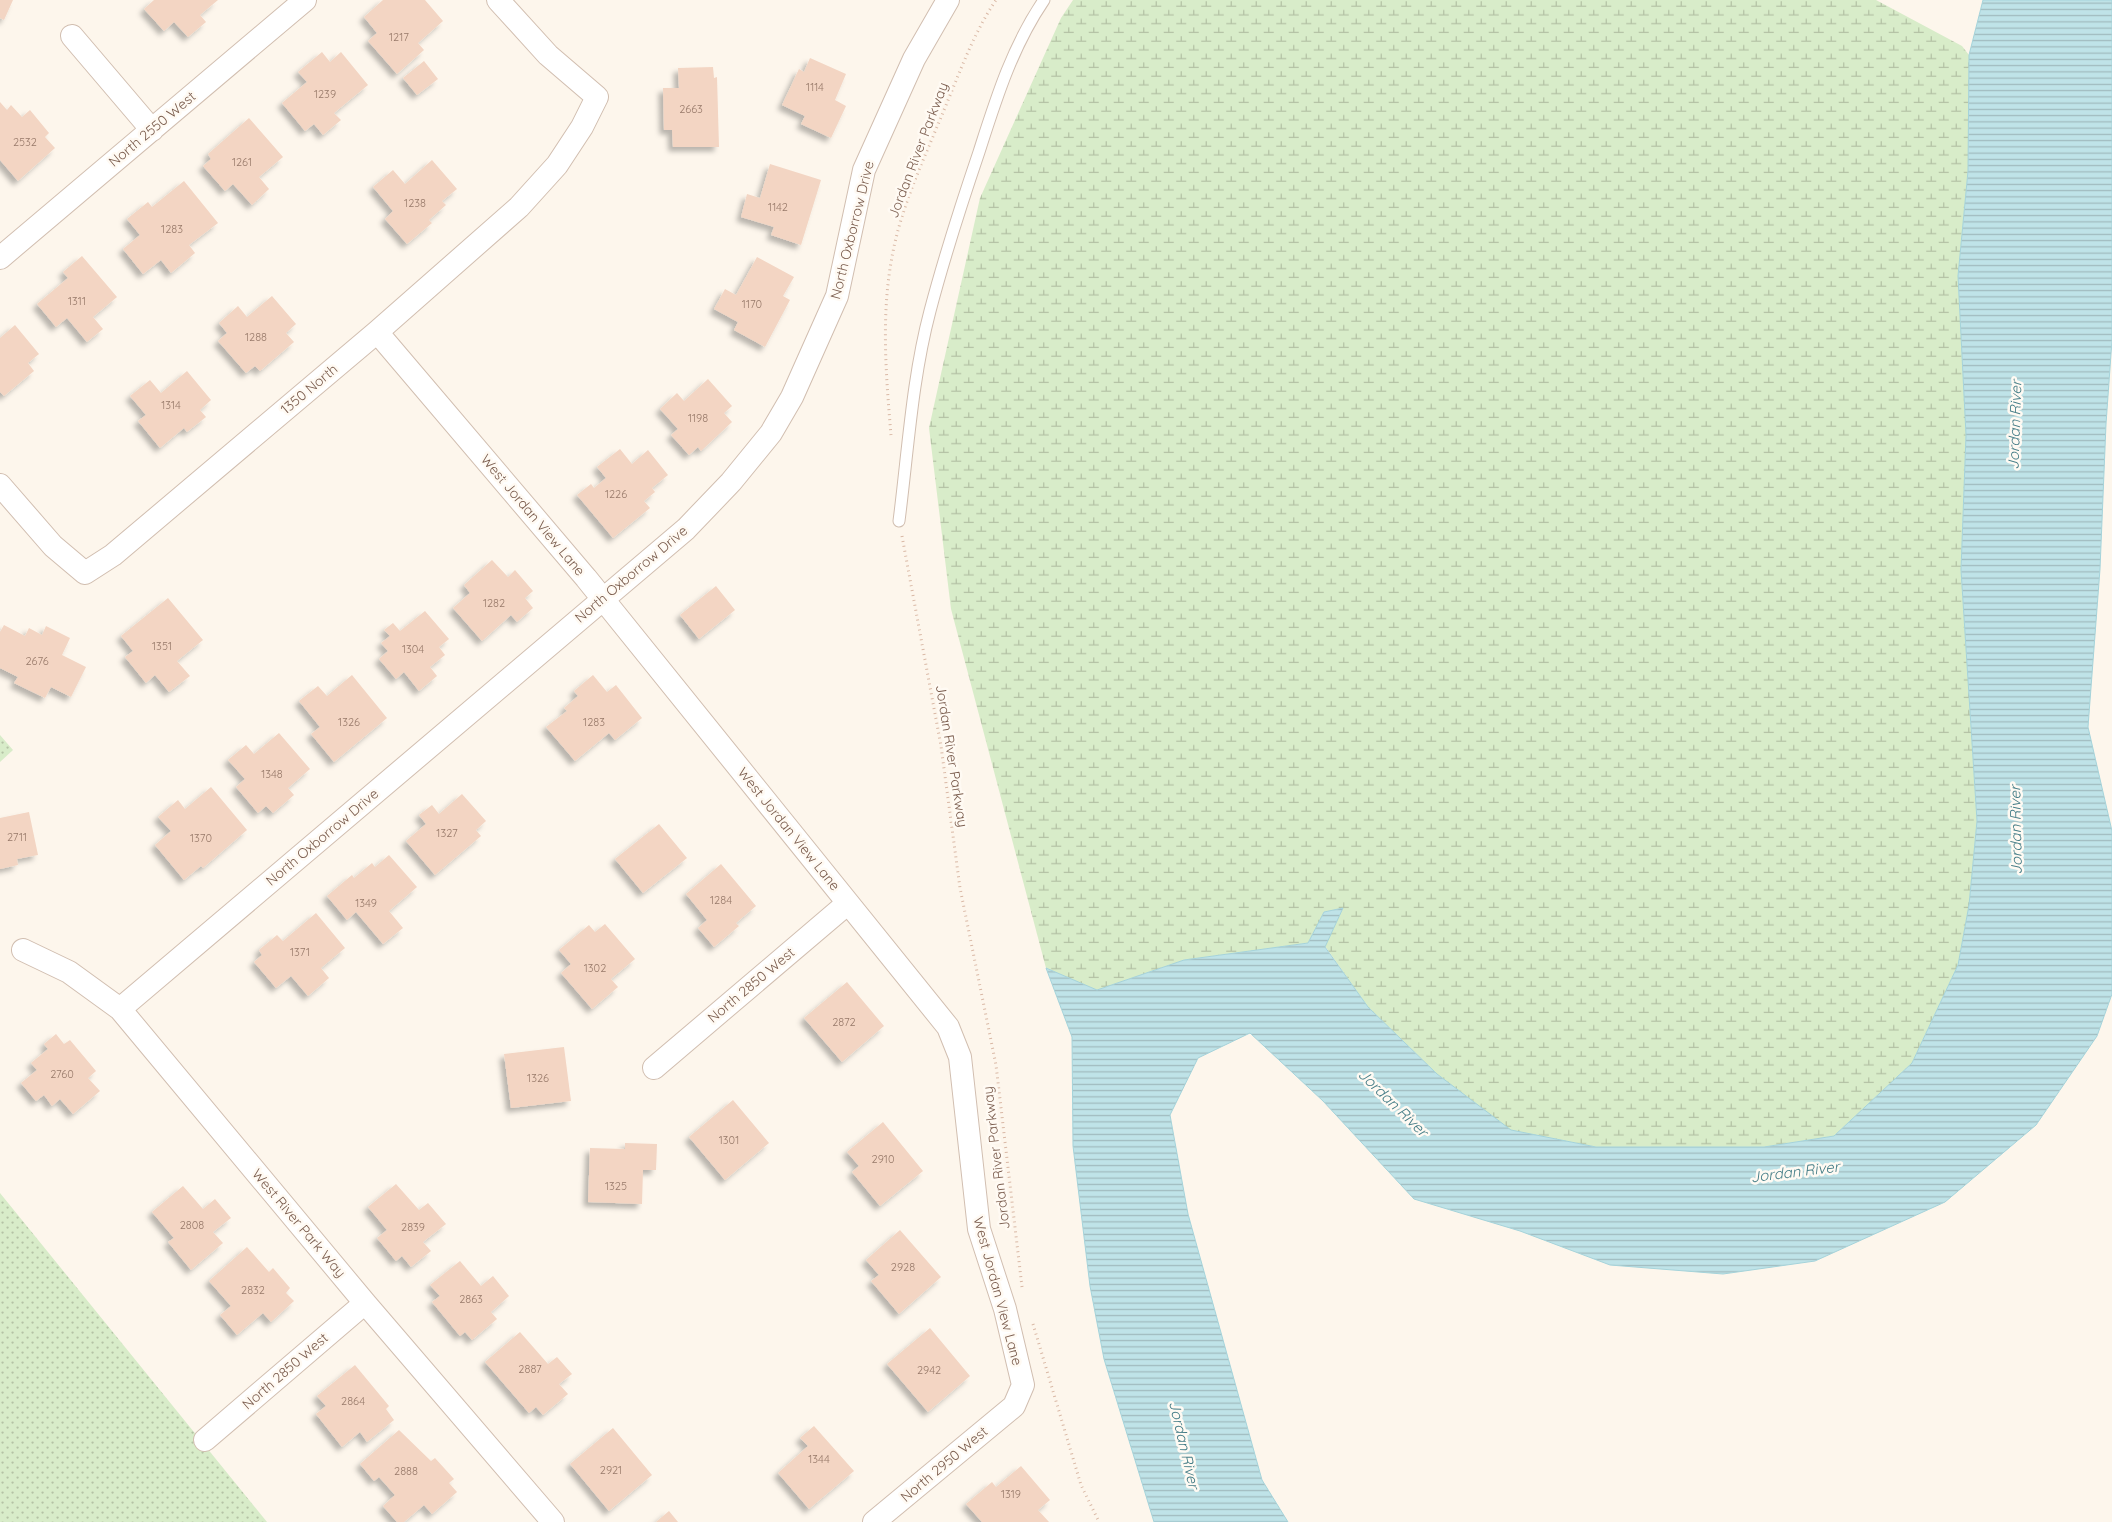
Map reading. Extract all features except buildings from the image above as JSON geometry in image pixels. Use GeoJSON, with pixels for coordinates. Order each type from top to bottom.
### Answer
{"type":"FeatureCollection","features":[{"type":"Feature","properties":{"kind":"street","name":"North 2550 West"},"geometry":{"type":"LineString","coordinates":[[0,258],[305,0]]}},
{"type":"Feature","properties":{"kind":"street","name":"1350 North"},"geometry":{"type":"LineString","coordinates":[[0,485],[53,546],[85,573],[113,555],[377,332],[520,208],[558,165],[597,97],[548,55],[498,0]]}},
{"type":"Feature","properties":{"kind":"street","name":"North Oxborrow Drive"},"geometry":{"type":"LineString","coordinates":[[120,1009],[686,529],[731,482],[771,433],[792,397],[837,296],[864,170],[914,59],[948,0]]}},
{"type":"Feature","properties":{"kind":"street"},"geometry":{"type":"LineString","coordinates":[[72,36],[152,130]]}},
{"type":"Feature","properties":{"kind":"street","name":"West Jordan View Lane"},"geometry":{"type":"LineString","coordinates":[[377,332],[603,599],[948,1027],[960,1057],[979,1229],[1005,1309],[1023,1385],[1014,1406]]}},
{"type":"Feature","properties":{"kind":"street","name":"North 2850 West"},"geometry":{"type":"LineString","coordinates":[[654,1068],[848,903]]}},
{"type":"Feature","properties":{"kind":"street","name":"West River Park Way"},"geometry":{"type":"LineString","coordinates":[[24,950],[69,972],[120,1009],[365,1303],[552,1522]]}},
{"type":"Feature","properties":{"kind":"street","name":"North 2850 West"},"geometry":{"type":"LineString","coordinates":[[205,1440],[365,1303]]}},
{"type":"Feature","properties":{"kind":"street","name":"North 2950 West"},"geometry":{"type":"LineString","coordinates":[[874,1522],[1014,1406]]}},
{"type":"Feature","properties":{"kind":"lane"},"geometry":{"type":"LineString","coordinates":[[899,521],[917,379],[929,312],[1004,74],[1025,28],[1044,0]]}},
{"type":"Feature","properties":{"kind":"path","name":"Jordan River Parkway"},"geometry":{"type":"LineString","coordinates":[[891,436],[887,389],[886,300],[892,255],[912,191],[979,25],[996,0]]}},
{"type":"Feature","properties":{"kind":"path","name":"Jordan River Parkway"},"geometry":{"type":"LineString","coordinates":[[899,521],[941,746],[960,888],[996,1065],[1022,1290]]}},
{"type":"Feature","properties":{"kind":"path"},"geometry":{"type":"LineString","coordinates":[[1031,1318],[1081,1485],[1099,1522]]}},
{"type":"Feature","properties":{"kind":"green space"},"geometry":{"type":"Polygon","coordinates":[[[1073,0],[1876,0],[1962,46],[1969,55],[1968,171],[1958,276],[1966,435],[1961,570],[1977,821],[1969,905],[1958,965],[1912,1063],[1834,1136],[1764,1147],[1596,1147],[1510,1130],[1437,1074],[1368,1007],[1325,946],[1343,908],[1324,912],[1308,943],[1184,960],[1097,990],[1046,968],[951,609],[929,428],[980,198],[1061,18],[1073,0]]]}},
{"type":"Feature","properties":{"kind":"green space"},"geometry":{"type":"Polygon","coordinates":[[[0,735],[13,750],[0,762],[0,735]]]}},
{"type":"Feature","properties":{"kind":"green space"},"geometry":{"type":"Polygon","coordinates":[[[0,1193],[267,1522],[0,1522],[0,1193]]]}},
{"type":"Feature","properties":{"kind":"water","name":"Jordan River"},"geometry":{"type":"Polygon","coordinates":[[[1983,0],[2112,0],[2112,340],[2106,424],[2100,569],[2088,727],[2112,831],[2112,994],[2097,1036],[2036,1125],[1945,1202],[1815,1261],[1723,1274],[1610,1265],[1520,1231],[1414,1199],[1323,1101],[1250,1033],[1198,1058],[1170,1115],[1188,1214],[1262,1480],[1288,1522],[1154,1522],[1104,1359],[1090,1286],[1073,1146],[1072,1037],[1046,968],[1097,990],[1184,960],[1308,943],[1324,912],[1343,908],[1325,947],[1368,1007],[1437,1074],[1511,1130],[1596,1147],[1764,1147],[1834,1136],[1912,1063],[1958,965],[1969,905],[1977,821],[1961,570],[1966,435],[1958,276],[1968,171],[1969,55],[1983,0]]]}}]}
